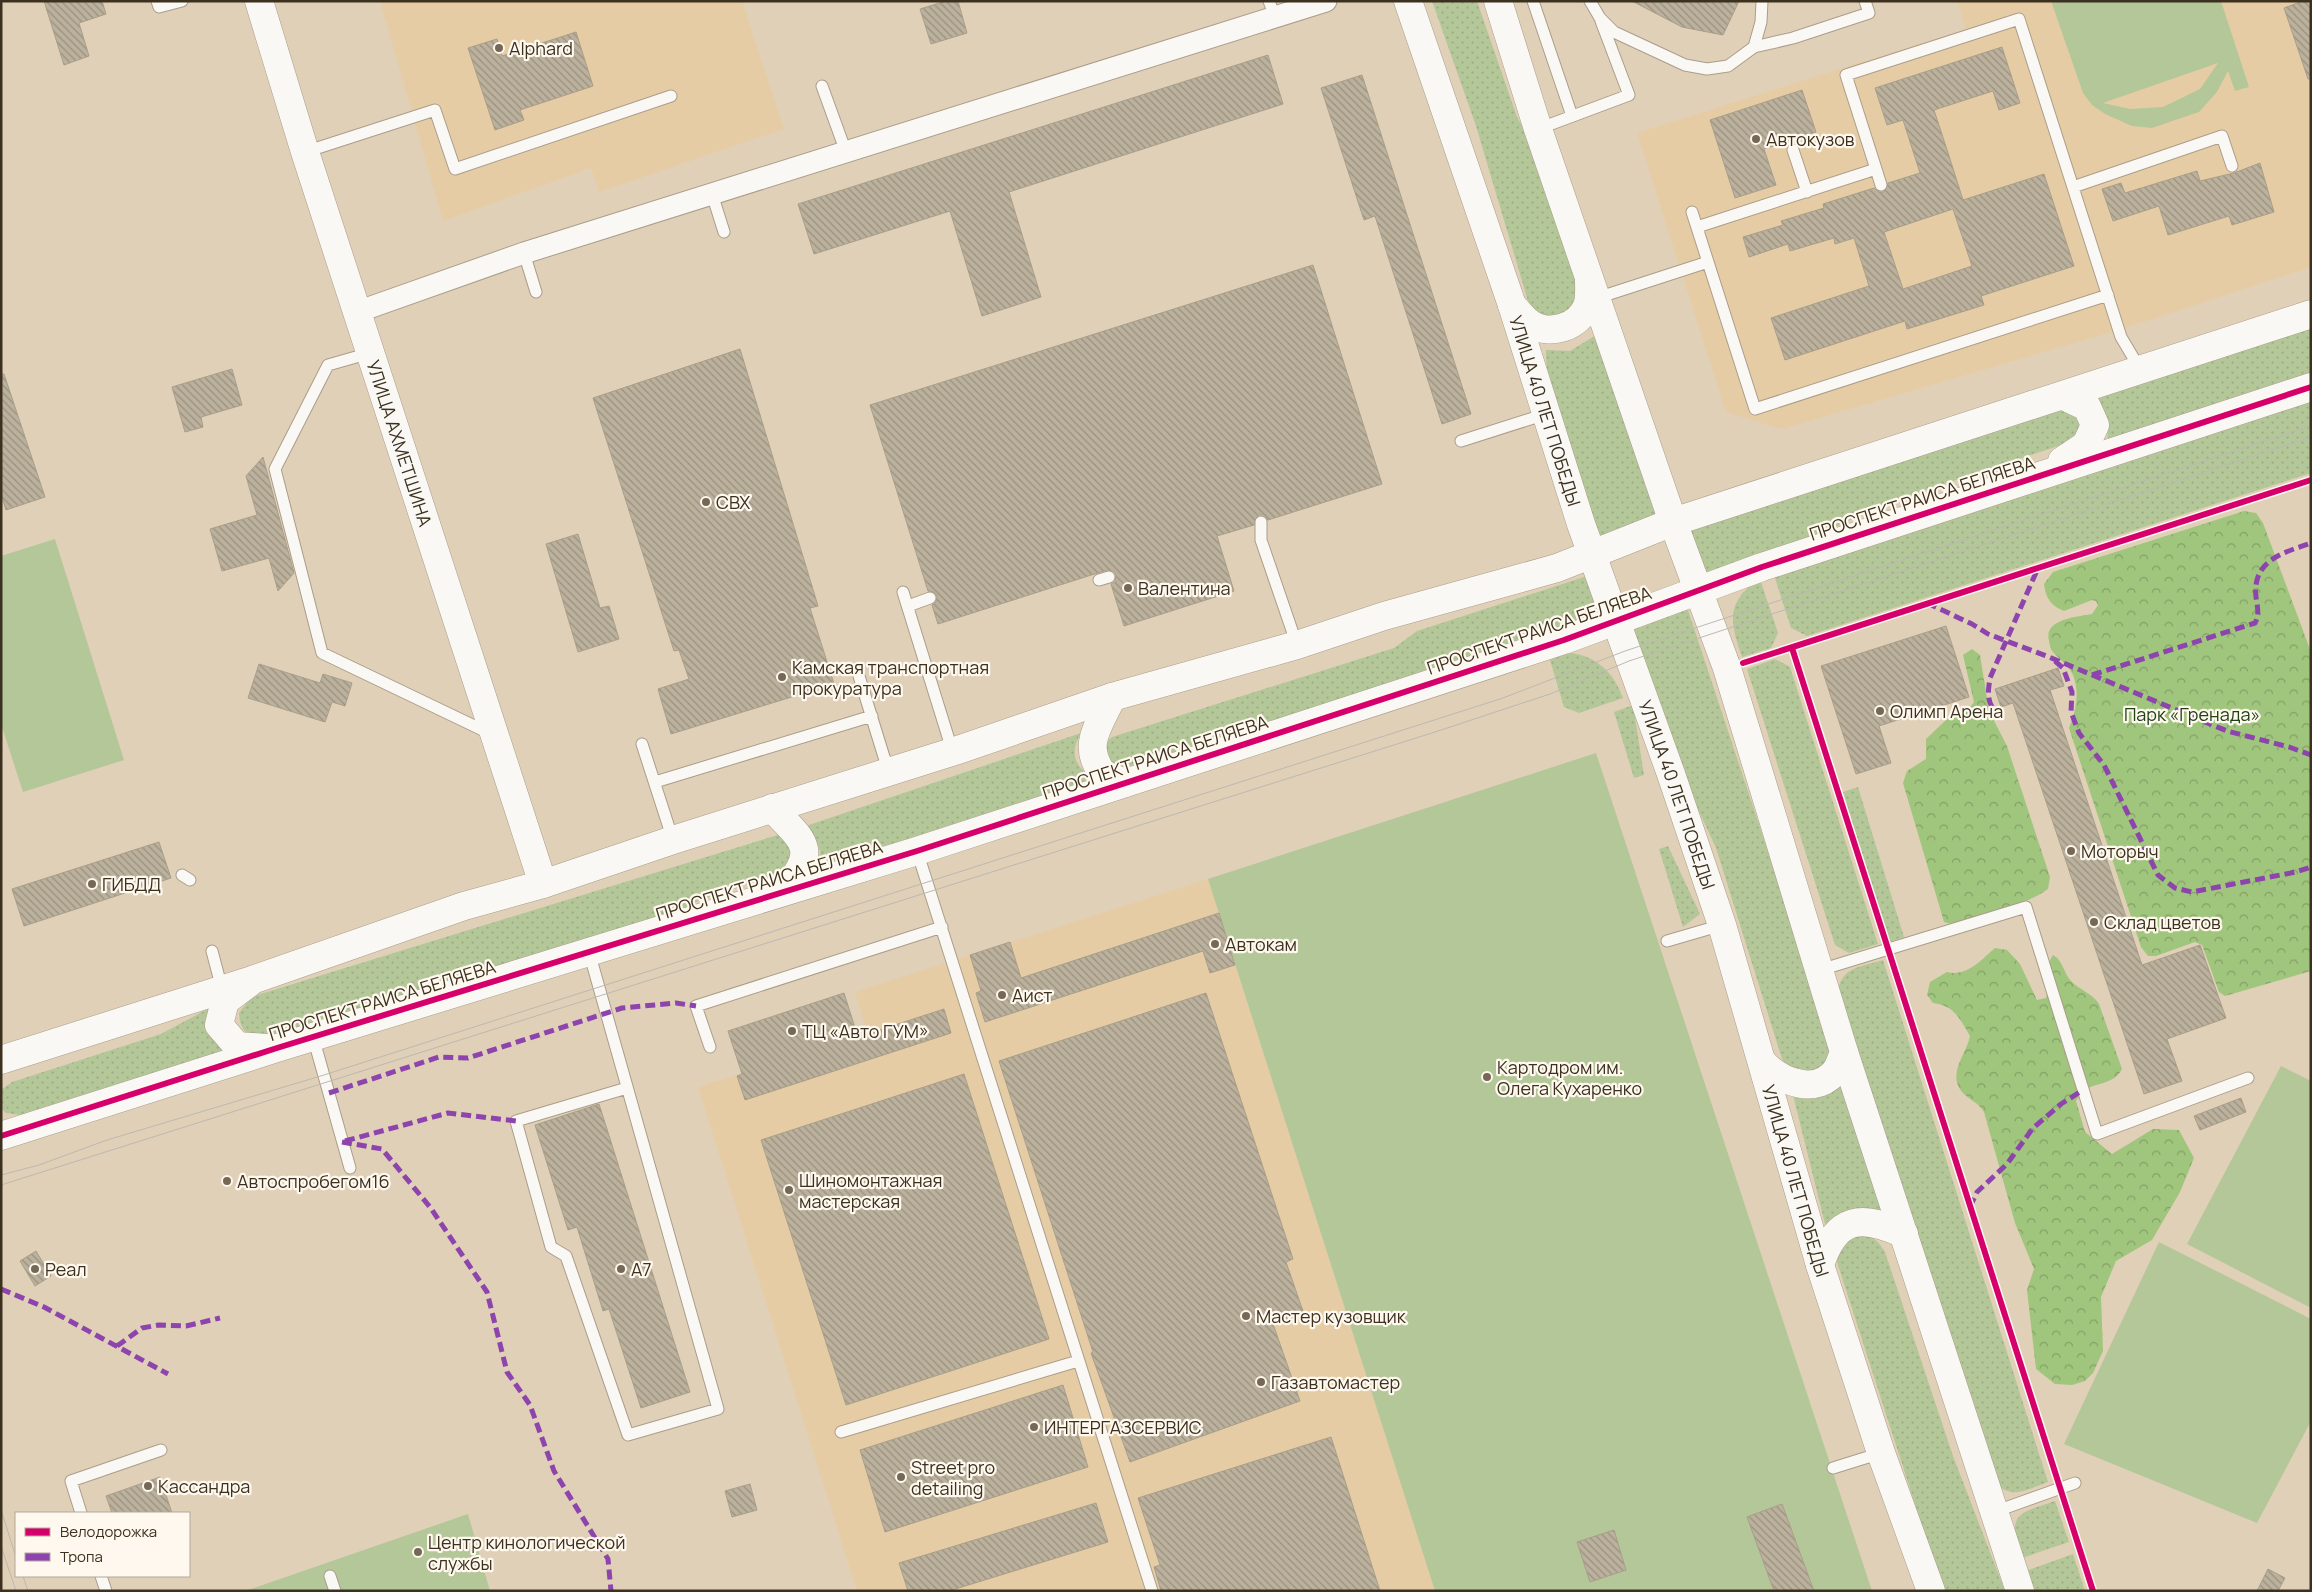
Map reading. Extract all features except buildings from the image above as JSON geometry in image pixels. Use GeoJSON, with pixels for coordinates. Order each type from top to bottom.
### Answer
{"type":"FeatureCollection","features":[{"type":"Feature","properties":{"kind":"street","name":"УЛИЦА АХМЕТШИНА"},"geometry":{"type":"LineString","coordinates":[[259,1],[305,152],[543,884]]}},
{"type":"Feature","properties":{"kind":"street"},"geometry":{"type":"LineString","coordinates":[[357,312],[524,253],[846,152],[1272,9],[1326,1]]}},
{"type":"Feature","properties":{"kind":"street","name":"УЛИЦА 40 ЛЕТ ПОБЕДЫ"},"geometry":{"type":"LineString","coordinates":[[1408,1],[1512,305],[1592,555],[1671,774],[1722,925],[1820,1265],[1881,1453],[1931,1591]]}},
{"type":"Feature","properties":{"kind":"street"},"geometry":{"type":"LineString","coordinates":[[1498,1],[1538,129],[1673,522],[1727,668],[1844,1052],[2020,1591]]}},
{"type":"Feature","properties":{"kind":"street"},"geometry":{"type":"LineString","coordinates":[[1512,305],[1531,324],[1546,330],[1560,328],[1578,320],[1588,306],[1593,287]]}},
{"type":"Feature","properties":{"kind":"street"},"geometry":{"type":"LineString","coordinates":[[6,1061],[252,980],[464,906],[543,884],[772,808],[955,751],[1112,697],[1297,645],[1384,616],[1557,568],[1673,522],[2311,314]]}},
{"type":"Feature","properties":{"kind":"street","name":"ПРОСПЕКТ РАИСА БЕЛЯЕВА"},"geometry":{"type":"LineString","coordinates":[[1,1136],[277,1048],[917,850],[1125,783],[1564,640],[1698,590],[2042,474],[2311,387]]}},
{"type":"Feature","properties":{"kind":"street"},"geometry":{"type":"LineString","coordinates":[[2042,474],[2086,445],[2095,426],[2087,407],[2064,396]]}},
{"type":"Feature","properties":{"kind":"street"},"geometry":{"type":"LineString","coordinates":[[1112,697],[1091,745],[1092,754],[1103,774],[1125,783]]}},
{"type":"Feature","properties":{"kind":"street"},"geometry":{"type":"LineString","coordinates":[[772,808],[802,841],[805,857],[798,874],[785,890]]}},
{"type":"Feature","properties":{"kind":"street"},"geometry":{"type":"LineString","coordinates":[[252,980],[225,1001],[219,1025],[237,1046],[277,1048]]}},
{"type":"Feature","properties":{"kind":"street"},"geometry":{"type":"LineString","coordinates":[[1763,1063],[1771,1072],[1786,1079],[1801,1084],[1814,1085],[1826,1081],[1837,1069],[1844,1052]]}},
{"type":"Feature","properties":{"kind":"street"},"geometry":{"type":"LineString","coordinates":[[1,1118],[38,1124]]}},
{"type":"Feature","properties":{"kind":"street"},"geometry":{"type":"LineString","coordinates":[[1820,1265],[1825,1249],[1833,1236],[1844,1226],[1858,1221],[1882,1224],[1904,1234]]}},
{"type":"Feature","properties":{"kind":"lane"},"geometry":{"type":"LineString","coordinates":[[157,1],[159,7],[182,1]]}},
{"type":"Feature","properties":{"kind":"lane"},"geometry":{"type":"LineString","coordinates":[[1533,1],[1572,116]]}},
{"type":"Feature","properties":{"kind":"lane"},"geometry":{"type":"LineString","coordinates":[[1538,129],[1628,95],[1600,18],[1590,1]]}},
{"type":"Feature","properties":{"kind":"lane"},"geometry":{"type":"LineString","coordinates":[[1754,47],[1761,22],[1762,1]]}},
{"type":"Feature","properties":{"kind":"lane"},"geometry":{"type":"LineString","coordinates":[[1600,18],[1614,32],[1685,65],[1707,69],[1728,66],[1754,47],[1793,38],[1869,13],[1865,1]]}},
{"type":"Feature","properties":{"kind":"lane"},"geometry":{"type":"LineString","coordinates":[[1881,186],[1846,75],[2019,19],[2121,337],[2140,369]]}},
{"type":"Feature","properties":{"kind":"lane"},"geometry":{"type":"LineString","coordinates":[[822,86],[846,152]]}},
{"type":"Feature","properties":{"kind":"lane"},"geometry":{"type":"LineString","coordinates":[[305,152],[435,110],[455,169],[671,96]]}},
{"type":"Feature","properties":{"kind":"lane"},"geometry":{"type":"LineString","coordinates":[[2073,188],[2222,136],[2232,166]]}},
{"type":"Feature","properties":{"kind":"lane"},"geometry":{"type":"LineString","coordinates":[[1793,150],[1806,192]]}},
{"type":"Feature","properties":{"kind":"lane"},"geometry":{"type":"LineString","coordinates":[[1697,228],[1876,169]]}},
{"type":"Feature","properties":{"kind":"lane"},"geometry":{"type":"LineString","coordinates":[[712,194],[724,232]]}},
{"type":"Feature","properties":{"kind":"lane"},"geometry":{"type":"LineString","coordinates":[[1692,212],[1756,409],[2108,295]]}},
{"type":"Feature","properties":{"kind":"lane"},"geometry":{"type":"LineString","coordinates":[[524,253],[536,292]]}},
{"type":"Feature","properties":{"kind":"lane"},"geometry":{"type":"LineString","coordinates":[[1593,287],[1708,262]]}},
{"type":"Feature","properties":{"kind":"lane"},"geometry":{"type":"LineString","coordinates":[[370,353],[328,365],[275,469],[322,653],[494,735]]}},
{"type":"Feature","properties":{"kind":"lane"},"geometry":{"type":"LineString","coordinates":[[1461,441],[1546,414]]}},
{"type":"Feature","properties":{"kind":"lane"},"geometry":{"type":"LineString","coordinates":[[1255,524],[1297,645]]}},
{"type":"Feature","properties":{"kind":"lane"},"geometry":{"type":"LineString","coordinates":[[903,592],[949,740],[955,751]]}},
{"type":"Feature","properties":{"kind":"lane"},"geometry":{"type":"LineString","coordinates":[[908,606],[930,598]]}},
{"type":"Feature","properties":{"kind":"lane"},"geometry":{"type":"LineString","coordinates":[[859,676],[884,757],[891,771]]}},
{"type":"Feature","properties":{"kind":"lane"},"geometry":{"type":"LineString","coordinates":[[655,782],[872,716]]}},
{"type":"Feature","properties":{"kind":"lane"},"geometry":{"type":"LineString","coordinates":[[642,744],[674,840]]}},
{"type":"Feature","properties":{"kind":"lane"},"geometry":{"type":"LineString","coordinates":[[917,850],[1152,1591]]}},
{"type":"Feature","properties":{"kind":"lane"},"geometry":{"type":"LineString","coordinates":[[1819,971],[1923,935],[2026,907],[2097,1134],[2248,1078]]}},
{"type":"Feature","properties":{"kind":"lane"},"geometry":{"type":"LineString","coordinates":[[1667,941],[1722,925]]}},
{"type":"Feature","properties":{"kind":"lane"},"geometry":{"type":"LineString","coordinates":[[710,1047],[696,1006],[942,927]]}},
{"type":"Feature","properties":{"kind":"lane"},"geometry":{"type":"LineString","coordinates":[[212,951],[222,989]]}},
{"type":"Feature","properties":{"kind":"lane"},"geometry":{"type":"LineString","coordinates":[[589,952],[718,1409],[628,1435],[566,1256],[551,1247],[516,1120],[627,1088]]}},
{"type":"Feature","properties":{"kind":"lane"},"geometry":{"type":"LineString","coordinates":[[313,1037],[350,1168]]}},
{"type":"Feature","properties":{"kind":"lane"},"geometry":{"type":"LineString","coordinates":[[841,1432],[1078,1361]]}},
{"type":"Feature","properties":{"kind":"lane"},"geometry":{"type":"LineString","coordinates":[[81,1512],[71,1481],[161,1450]]}},
{"type":"Feature","properties":{"kind":"lane"},"geometry":{"type":"LineString","coordinates":[[1833,1468],[1881,1453]]}},
{"type":"Feature","properties":{"kind":"lane"},"geometry":{"type":"LineString","coordinates":[[1994,1512],[2074,1483]]}},
{"type":"Feature","properties":{"kind":"lane"},"geometry":{"type":"LineString","coordinates":[[330,1576],[334,1591]]}},
{"type":"Feature","properties":{"kind":"lane"},"geometry":{"type":"LineString","coordinates":[[101,1577],[106,1591]]}},
{"type":"Feature","properties":{"kind":"shaded area"},"geometry":{"type":"Polygon","coordinates":[[[380,1],[742,1],[784,129],[599,192],[591,168],[443,221],[380,1]]]}},
{"type":"Feature","properties":{"kind":"shaded area"},"geometry":{"type":"Polygon","coordinates":[[[1957,1],[2311,1],[2311,267],[2119,330],[1782,429],[1726,412],[1637,133],[1966,29],[1957,1]]]}},
{"type":"Feature","properties":{"kind":"shaded area"},"geometry":{"type":"Polygon","coordinates":[[[1208,879],[1435,1591],[857,1591],[698,1087],[867,1034],[855,992],[1208,879]]]}},
{"type":"Feature","properties":{"kind":"green space"},"geometry":{"type":"Polygon","coordinates":[[[1432,1],[1477,1],[1517,117],[1537,151],[1581,280],[1573,307],[1561,315],[1549,317],[1531,311],[1476,126],[1432,1]]]}},
{"type":"Feature","properties":{"kind":"green space"},"geometry":{"type":"Polygon","coordinates":[[[2051,1],[2221,1],[2249,87],[2235,91],[2228,71],[2217,92],[2199,112],[2152,128],[2132,126],[2105,114],[2092,105],[2083,93],[2051,1]],[[2218,63],[2103,103],[2130,109],[2163,107],[2200,89],[2218,63]]]}},
{"type":"Feature","properties":{"kind":"green space"},"geometry":{"type":"Polygon","coordinates":[[[2311,326],[2311,375],[2108,441],[2107,422],[2094,398],[2311,326]]]}},
{"type":"Feature","properties":{"kind":"green space"},"geometry":{"type":"Polygon","coordinates":[[[1596,335],[1660,525],[1599,545],[1547,383],[1546,350],[1570,351],[1596,335]]]}},
{"type":"Feature","properties":{"kind":"green space"},"geometry":{"type":"Polygon","coordinates":[[[2311,400],[2311,473],[1807,636],[1791,628],[1774,575],[2311,400]]]}},
{"type":"Feature","properties":{"kind":"green space"},"geometry":{"type":"Polygon","coordinates":[[[2060,410],[2072,412],[2079,421],[2081,430],[2070,442],[1887,503],[1808,540],[1703,574],[1689,531],[2060,410]]]}},
{"type":"Feature","properties":{"kind":"green space","name":"Парк «Гренада»"},"geometry":{"type":"Polygon","coordinates":[[[2244,511],[2256,513],[2263,523],[2311,652],[2311,971],[2225,996],[2219,992],[2202,945],[2195,942],[2156,956],[2148,956],[2141,947],[2069,728],[2074,715],[2077,695],[2073,675],[2052,651],[2049,641],[2051,628],[2056,624],[2070,618],[2092,614],[2098,605],[2096,601],[2092,600],[2064,611],[2055,606],[2050,600],[2044,584],[2053,572],[2244,511]]]}},
{"type":"Feature","properties":{"kind":"green space"},"geometry":{"type":"Polygon","coordinates":[[[55,539],[124,760],[23,792],[1,724],[1,556],[55,539]]]}},
{"type":"Feature","properties":{"kind":"green space"},"geometry":{"type":"Polygon","coordinates":[[[1587,576],[1600,616],[1121,769],[1105,760],[1104,744],[1112,737],[1394,648],[1417,631],[1587,576]]]}},
{"type":"Feature","properties":{"kind":"green space"},"geometry":{"type":"Polygon","coordinates":[[[1760,579],[1778,633],[1771,648],[1742,657],[1735,634],[1733,614],[1741,596],[1760,579]]]}},
{"type":"Feature","properties":{"kind":"green space"},"geometry":{"type":"Polygon","coordinates":[[[1686,604],[1831,1042],[1828,1058],[1818,1068],[1808,1073],[1788,1067],[1782,1059],[1716,848],[1679,768],[1632,623],[1686,604]]]}},
{"type":"Feature","properties":{"kind":"green space"},"geometry":{"type":"Polygon","coordinates":[[[1972,649],[1980,655],[1989,711],[2007,746],[2050,877],[2048,889],[2037,896],[2001,910],[1951,924],[1944,922],[1903,783],[1907,771],[1926,759],[1926,739],[1947,719],[1967,711],[1974,702],[1963,655],[1972,649]]]}},
{"type":"Feature","properties":{"kind":"green space"},"geometry":{"type":"Polygon","coordinates":[[[1570,653],[1588,658],[1603,667],[1615,681],[1623,698],[1579,713],[1564,707],[1550,660],[1570,653]]]}},
{"type":"Feature","properties":{"kind":"green space"},"geometry":{"type":"Polygon","coordinates":[[[1775,659],[1790,667],[1878,944],[1849,953],[1835,945],[1747,669],[1775,659]]]}},
{"type":"Feature","properties":{"kind":"green space"},"geometry":{"type":"Polygon","coordinates":[[[1633,705],[1644,775],[1634,778],[1614,712],[1633,705]]]}},
{"type":"Feature","properties":{"kind":"green space"},"geometry":{"type":"Polygon","coordinates":[[[1081,733],[1075,748],[1076,760],[1083,770],[1095,780],[813,873],[819,859],[819,849],[814,838],[803,827],[1081,733]]]}},
{"type":"Feature","properties":{"kind":"green space","name":"Картодром им. Олега Кухаренко"},"geometry":{"type":"Polygon","coordinates":[[[1596,753],[1872,1591],[1435,1591],[1208,879],[1596,753]]]}},
{"type":"Feature","properties":{"kind":"green space"},"geometry":{"type":"Polygon","coordinates":[[[1858,787],[1904,937],[1889,942],[1843,792],[1858,787]]]}},
{"type":"Feature","properties":{"kind":"green space"},"geometry":{"type":"Polygon","coordinates":[[[781,834],[792,843],[790,870],[698,901],[665,920],[262,1041],[252,1037],[242,1028],[239,1013],[251,997],[781,834]]]}},
{"type":"Feature","properties":{"kind":"green space"},"geometry":{"type":"Polygon","coordinates":[[[1668,846],[1700,914],[1683,927],[1659,849],[1668,846]]]}},
{"type":"Feature","properties":{"kind":"green space"},"geometry":{"type":"Polygon","coordinates":[[[1995,948],[2007,950],[2020,964],[2037,1000],[2046,998],[2048,971],[2053,955],[2059,960],[2071,981],[2093,997],[2099,1004],[2122,1069],[2109,1081],[2084,1091],[2076,1101],[2085,1132],[2112,1154],[2153,1129],[2179,1130],[2194,1158],[2180,1192],[2152,1240],[2116,1261],[2101,1297],[2103,1351],[2093,1373],[2085,1381],[2072,1385],[2055,1384],[2036,1369],[2027,1290],[2034,1269],[2015,1223],[1984,1112],[1964,1094],[1956,1079],[1970,1036],[1956,1014],[1940,1004],[1933,1003],[1927,995],[1930,982],[1947,972],[1954,973],[1967,970],[1995,948]]]}},
{"type":"Feature","properties":{"kind":"green space"},"geometry":{"type":"Polygon","coordinates":[[[1883,960],[2048,1482],[2029,1490],[2010,1492],[1998,1485],[1838,991],[1840,983],[1848,972],[1883,960]]]}},
{"type":"Feature","properties":{"kind":"green space"},"geometry":{"type":"Polygon","coordinates":[[[213,1006],[225,1050],[20,1115],[6,1113],[1,1108],[1,1090],[12,1082],[161,1034],[213,1006]]]}},
{"type":"Feature","properties":{"kind":"green space"},"geometry":{"type":"Polygon","coordinates":[[[2281,1066],[2311,1081],[2311,1308],[2187,1244],[2281,1066]]]}},
{"type":"Feature","properties":{"kind":"green space"},"geometry":{"type":"Polygon","coordinates":[[[1842,1079],[1881,1210],[1852,1211],[1838,1216],[1825,1224],[1793,1095],[1842,1079]]]}},
{"type":"Feature","properties":{"kind":"green space"},"geometry":{"type":"Polygon","coordinates":[[[1851,1235],[1862,1235],[1875,1240],[1885,1252],[1953,1456],[2005,1591],[1943,1591],[1837,1262],[1838,1252],[1851,1235]]]}},
{"type":"Feature","properties":{"kind":"green space"},"geometry":{"type":"Polygon","coordinates":[[[2159,1242],[2311,1319],[2311,1421],[2257,1523],[2064,1444],[2159,1242]]]}},
{"type":"Feature","properties":{"kind":"green space"},"geometry":{"type":"Polygon","coordinates":[[[2055,1501],[2069,1542],[2022,1558],[2015,1533],[2015,1524],[2018,1518],[2031,1509],[2055,1501]]]}},
{"type":"Feature","properties":{"kind":"green space","name":"Центр кинологической службы"},"geometry":{"type":"Polygon","coordinates":[[[468,1514],[490,1591],[247,1591],[248,1590],[468,1514]]]}},
{"type":"Feature","properties":{"kind":"green space"},"geometry":{"type":"Polygon","coordinates":[[[2073,1554],[2085,1591],[2032,1591],[2026,1571],[2073,1554]]]}},
{"type":"Feature","properties":{"kind":"tram line"},"geometry":{"type":"LineString","coordinates":[[1,1175],[39,1165],[107,1140],[324,1075],[1503,698],[1625,651],[2311,426]]}},
{"type":"Feature","properties":{"kind":"tram line"},"geometry":{"type":"LineString","coordinates":[[1,1185],[1435,732],[1550,694],[1629,661],[2311,437]]}},
{"type":"Feature","properties":{"kind":"tram line"},"geometry":{"type":"LineString","coordinates":[[1,1510],[15,1554]]}},
{"type":"Feature","properties":{"kind":"tram line"},"geometry":{"type":"LineString","coordinates":[[1,1546],[16,1591]]}},
{"type":"Feature","properties":{"kind":"tram line"},"geometry":{"type":"LineString","coordinates":[[23,1577],[28,1591]]}},
{"type":"Feature","properties":{"kind":"marked path"},"geometry":{"type":"LineString","coordinates":[[2092,675],[2255,623],[2258,613],[2256,584],[2264,566],[2290,550],[2311,543]]}},
{"type":"Feature","properties":{"kind":"marked path"},"geometry":{"type":"LineString","coordinates":[[2002,718],[1993,709],[1989,700],[1990,678],[2038,568]]}},
{"type":"Feature","properties":{"kind":"marked path"},"geometry":{"type":"LineString","coordinates":[[1927,603],[1972,624],[1988,634],[2049,657],[2227,731],[2289,747],[2311,755]]}},
{"type":"Feature","properties":{"kind":"marked path"},"geometry":{"type":"LineString","coordinates":[[2055,661],[2063,668],[2072,692],[2071,712],[2079,733],[2104,765],[2158,875],[2175,888],[2192,892],[2296,872],[2311,867]]}},
{"type":"Feature","properties":{"kind":"marked path"},"geometry":{"type":"LineString","coordinates":[[329,1093],[439,1057],[468,1058],[622,1008],[676,1003],[696,1006]]}},
{"type":"Feature","properties":{"kind":"marked path"},"geometry":{"type":"LineString","coordinates":[[1970,1207],[1977,1192],[2007,1164],[2033,1128],[2061,1104],[2083,1090]]}},
{"type":"Feature","properties":{"kind":"marked path"},"geometry":{"type":"LineString","coordinates":[[345,1141],[448,1113],[516,1121]]}},
{"type":"Feature","properties":{"kind":"marked path"},"geometry":{"type":"LineString","coordinates":[[342,1142],[382,1149],[430,1207],[487,1292],[507,1372],[530,1405],[554,1471],[608,1559],[611,1591]]}},
{"type":"Feature","properties":{"kind":"marked path"},"geometry":{"type":"LineString","coordinates":[[1,1289],[44,1307],[168,1374]]}},
{"type":"Feature","properties":{"kind":"marked path"},"geometry":{"type":"LineString","coordinates":[[117,1346],[142,1328],[159,1325],[186,1326],[220,1318]]}},
{"type":"Feature","properties":{"kind":"cycle path"},"geometry":{"type":"LineString","coordinates":[[1,1136],[277,1048],[917,851],[1564,640],[1762,567],[2311,387]]}},
{"type":"Feature","properties":{"kind":"cycle path"},"geometry":{"type":"LineString","coordinates":[[1743,663],[2311,480]]}},
{"type":"Feature","properties":{"kind":"cycle path"},"geometry":{"type":"LineString","coordinates":[[1792,648],[2093,1591]]}},
{"type":"Feature","properties":{"kind":"place","name":"Alphard"},"geometry":{"type":"Point","coordinates":[499,48]}},
{"type":"Feature","properties":{"kind":"place","name":"Автокузов"},"geometry":{"type":"Point","coordinates":[1756,139]}},
{"type":"Feature","properties":{"kind":"place","name":"СВХ"},"geometry":{"type":"Point","coordinates":[706,502]}},
{"type":"Feature","properties":{"kind":"place","name":"Валентина"},"geometry":{"type":"Point","coordinates":[1128,588]}},
{"type":"Feature","properties":{"kind":"place","name":"Камская транспортная прокуратура"},"geometry":{"type":"Point","coordinates":[782,677]}},
{"type":"Feature","properties":{"kind":"place","name":"Олимп Арена"},"geometry":{"type":"Point","coordinates":[1880,711]}},
{"type":"Feature","properties":{"kind":"place","name":"Моторыч"},"geometry":{"type":"Point","coordinates":[2071,851]}},
{"type":"Feature","properties":{"kind":"place","name":"ГИБДД"},"geometry":{"type":"Point","coordinates":[92,884]}},
{"type":"Feature","properties":{"kind":"place","name":"Склад цветов"},"geometry":{"type":"Point","coordinates":[2094,922]}},
{"type":"Feature","properties":{"kind":"place","name":"Автокам"},"geometry":{"type":"Point","coordinates":[1215,944]}},
{"type":"Feature","properties":{"kind":"place","name":"Аист"},"geometry":{"type":"Point","coordinates":[1002,995]}},
{"type":"Feature","properties":{"kind":"place","name":"ТЦ «Авто ГУМ»"},"geometry":{"type":"Point","coordinates":[792,1031]}},
{"type":"Feature","properties":{"kind":"place","name":"Картодром им. Олега Кухаренко"},"geometry":{"type":"Point","coordinates":[1487,1077]}},
{"type":"Feature","properties":{"kind":"place","name":"Автоспробегом16"},"geometry":{"type":"Point","coordinates":[227,1181]}},
{"type":"Feature","properties":{"kind":"place","name":"Шиномонтажная мастерская"},"geometry":{"type":"Point","coordinates":[789,1190]}},
{"type":"Feature","properties":{"kind":"place","name":"Реал"},"geometry":{"type":"Point","coordinates":[35,1269]}},
{"type":"Feature","properties":{"kind":"place","name":"А7"},"geometry":{"type":"Point","coordinates":[621,1269]}},
{"type":"Feature","properties":{"kind":"place","name":"Мастер кузовщик"},"geometry":{"type":"Point","coordinates":[1246,1316]}},
{"type":"Feature","properties":{"kind":"place","name":"Газавтомастер"},"geometry":{"type":"Point","coordinates":[1261,1382]}},
{"type":"Feature","properties":{"kind":"place","name":"ИНТЕРГАЗСЕРВИС"},"geometry":{"type":"Point","coordinates":[1034,1427]}},
{"type":"Feature","properties":{"kind":"place","name":"Street pro detailing"},"geometry":{"type":"Point","coordinates":[901,1477]}},
{"type":"Feature","properties":{"kind":"place","name":"Кассандра"},"geometry":{"type":"Point","coordinates":[148,1486]}},
{"type":"Feature","properties":{"kind":"place","name":"Центр кинологической службы"},"geometry":{"type":"Point","coordinates":[418,1552]}}]}
